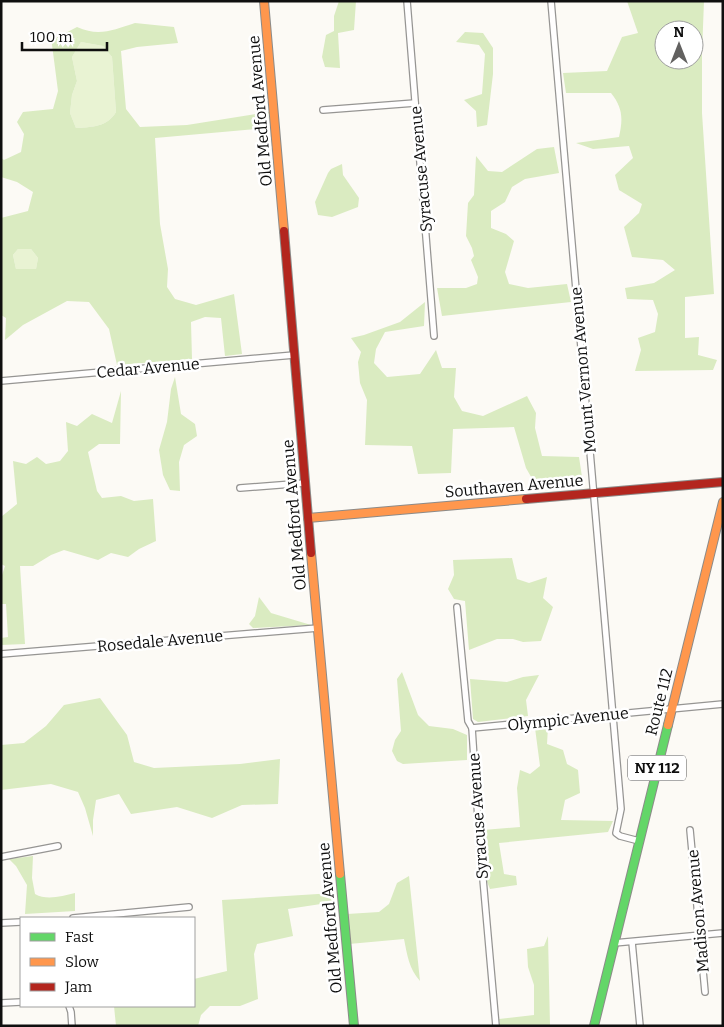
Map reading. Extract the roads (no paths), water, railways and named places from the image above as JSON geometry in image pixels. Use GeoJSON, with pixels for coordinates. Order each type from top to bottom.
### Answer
{"type":"FeatureCollection","features":[{"type":"Feature","properties":{"kind":"street","name":"Old Medford Avenue"},"geometry":{"type":"LineString","coordinates":[[264,1],[354,1026]]}},
{"type":"Feature","properties":{"kind":"street","name":"Syracuse Avenue"},"geometry":{"type":"LineString","coordinates":[[407,1],[434,336]]}},
{"type":"Feature","properties":{"kind":"street","name":"Mount Vernon Avenue"},"geometry":{"type":"LineString","coordinates":[[551,1],[621,809],[616,832],[620,836],[639,841]]}},
{"type":"Feature","properties":{"kind":"street"},"geometry":{"type":"LineString","coordinates":[[323,110],[415,103]]}},
{"type":"Feature","properties":{"kind":"street","name":"Cedar Avenue"},"geometry":{"type":"LineString","coordinates":[[1,381],[294,354]]}},
{"type":"Feature","properties":{"kind":"street","name":"Southaven Avenue"},"geometry":{"type":"LineString","coordinates":[[308,518],[723,482]]}},
{"type":"Feature","properties":{"kind":"street"},"geometry":{"type":"LineString","coordinates":[[240,488],[305,483]]}},
{"type":"Feature","properties":{"kind":"street","name":"Route 112"},"geometry":{"type":"LineString","coordinates":[[594,1026],[723,502]]}},
{"type":"Feature","properties":{"kind":"street","name":"Syracuse Avenue"},"geometry":{"type":"LineString","coordinates":[[457,607],[468,721],[472,728],[478,834],[496,1026]]}},
{"type":"Feature","properties":{"kind":"street","name":"Rosedale Avenue"},"geometry":{"type":"LineString","coordinates":[[1,654],[318,628]]}},
{"type":"Feature","properties":{"kind":"street","name":"Olympic Avenue"},"geometry":{"type":"LineString","coordinates":[[472,728],[723,704]]}},
{"type":"Feature","properties":{"kind":"street","name":"Madison Avenue"},"geometry":{"type":"LineString","coordinates":[[690,830],[705,992]]}},
{"type":"Feature","properties":{"kind":"street"},"geometry":{"type":"LineString","coordinates":[[1,857],[58,846]]}},
{"type":"Feature","properties":{"kind":"street"},"geometry":{"type":"LineString","coordinates":[[83,917],[189,907]]}},
{"type":"Feature","properties":{"kind":"street"},"geometry":{"type":"LineString","coordinates":[[1,923],[20,922]]}},
{"type":"Feature","properties":{"kind":"street"},"geometry":{"type":"LineString","coordinates":[[614,943],[723,933]]}},
{"type":"Feature","properties":{"kind":"street"},"geometry":{"type":"LineString","coordinates":[[632,942],[640,1026]]}},
{"type":"Feature","properties":{"kind":"street"},"geometry":{"type":"LineString","coordinates":[[1,1003],[20,1002]]}},
{"type":"Feature","properties":{"kind":"street"},"geometry":{"type":"LineString","coordinates":[[69,1007],[72,1026]]}}]}
